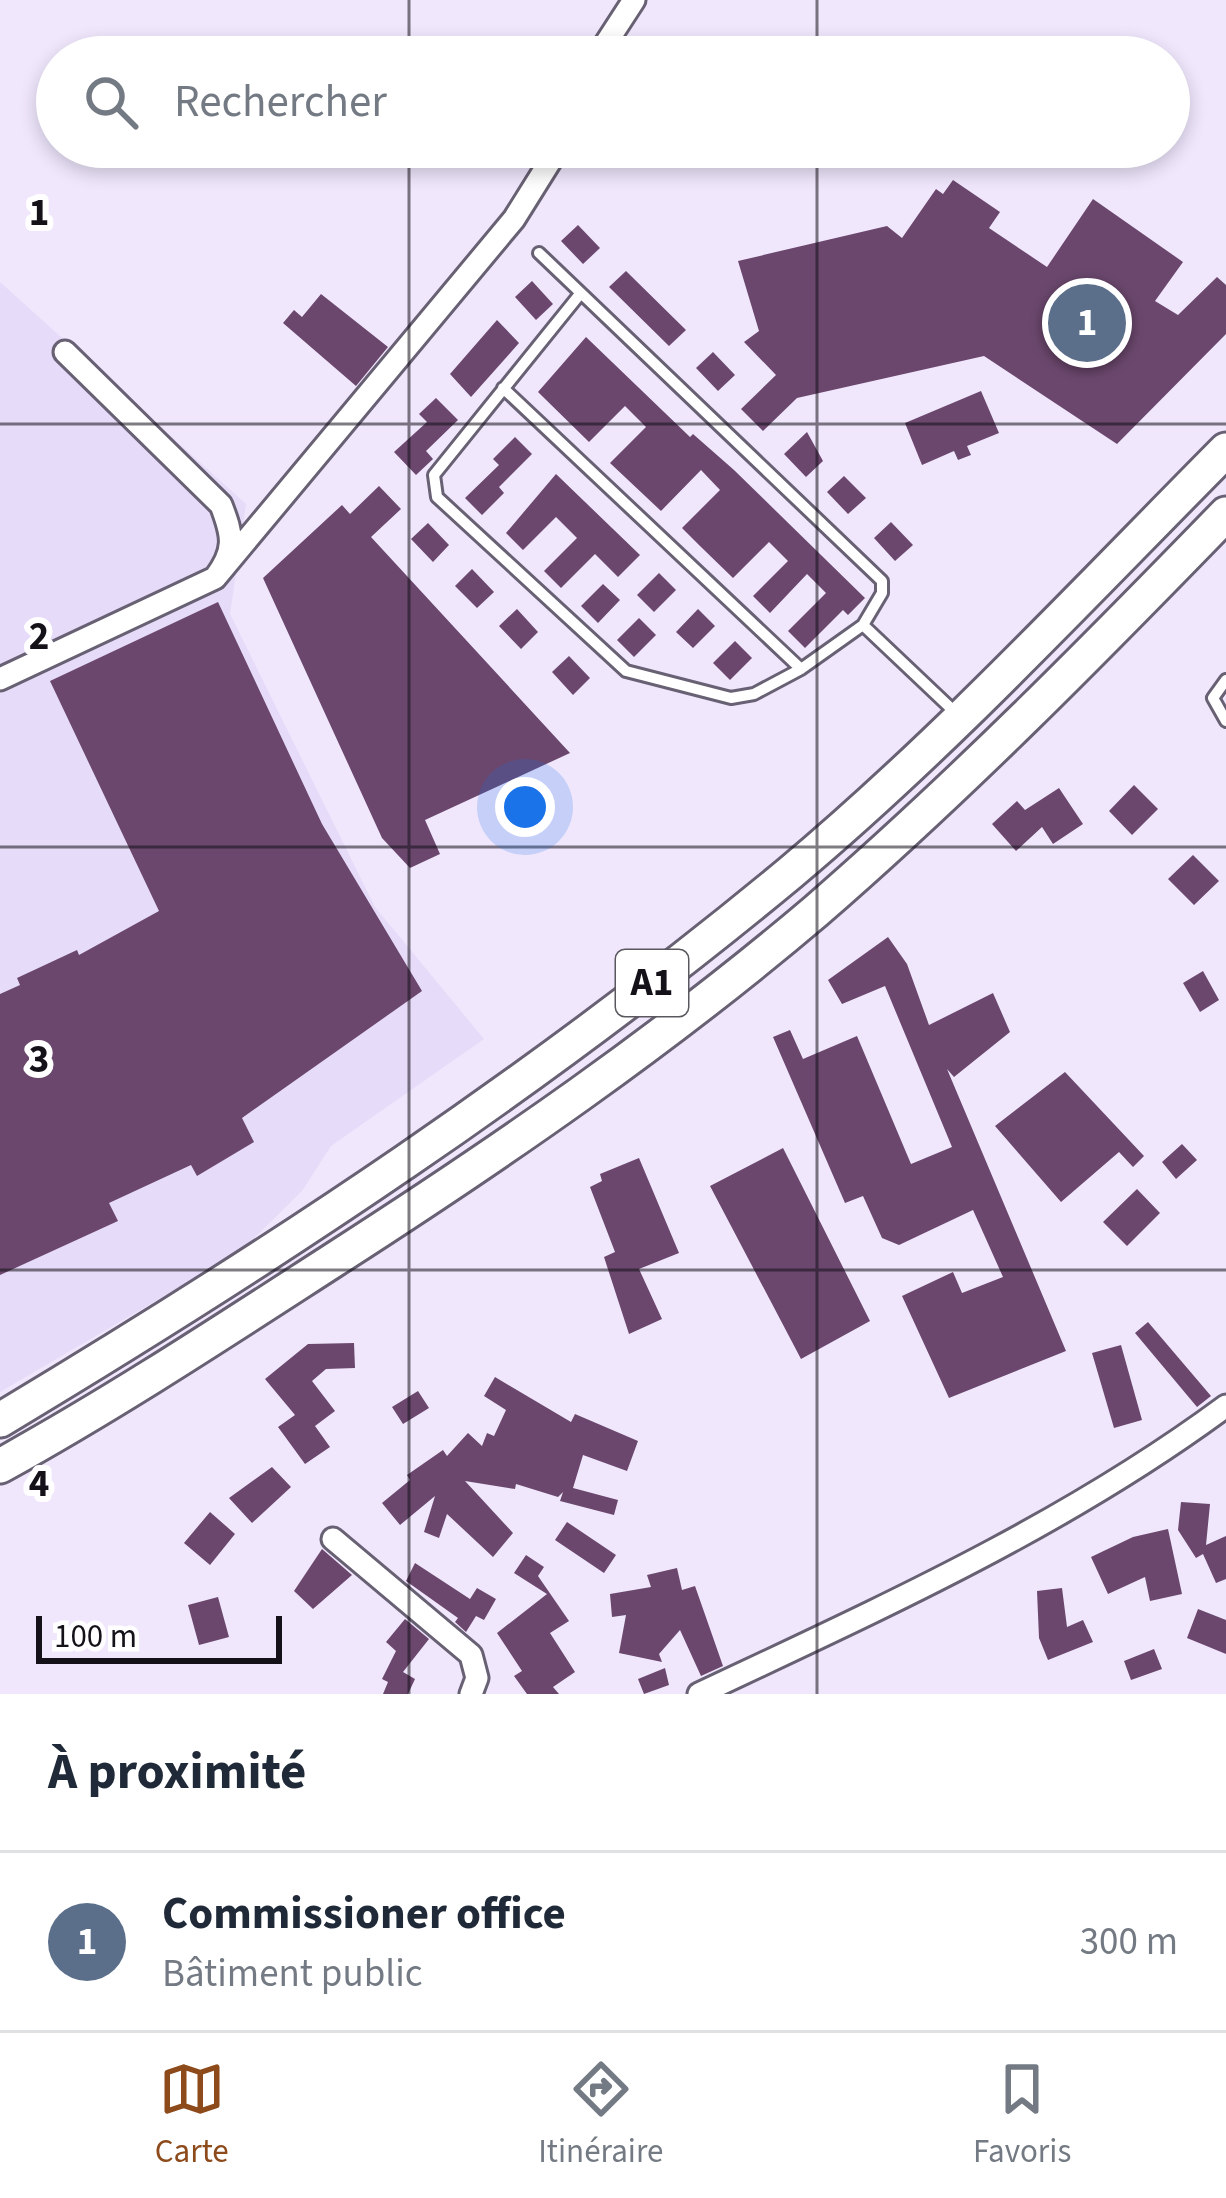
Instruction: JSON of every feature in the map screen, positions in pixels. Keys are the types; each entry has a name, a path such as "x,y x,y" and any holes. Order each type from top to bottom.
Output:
{"highway":[{"name":"A1","path":"0,1420 175,1315 514,1088 793,870 960,717 1226,450"},
{"name":"A1","path":"0,1466 164,1370 525,1136 630,1060 816,910 919,818 1028,717 1226,514"}],"street":[{"path":"611,36 634,0"},
{"path":"0,679 215,578 514,219 546,168"},
{"path":"65,352 221,505 233,537 230,557 215,578"},
{"path":"699,1694 1047,1525 1156,1458 1226,1406"},
{"path":"333,1539 471,1654 477,1678 471,1694"}],"lane":[{"path":"538,253 875,570 882,593 863,626 801,669 754,694 731,698 626,671 437,497 434,475 580,294"},
{"path":"503,388 801,669"},
{"path":"863,626 960,717"},
{"path":"1226,680 1213,698 1226,721"}],"shaded area":[{"path":"0,282 246,504 230,614 375,907 484,1039 331,1146 302,1191 241,1251 0,1392"}],"building":[{"path":"953,180 1000,212 989,228 1047,267 1093,199 1183,262 1155,301 1178,315 1217,277 1226,285 1226,334 1117,444 984,356 797,398 763,431 741,409 776,375 744,342 759,331 738,261 887,226 902,238 936,189 943,194"},
{"path":"578,225 600,248 583,264 561,241"},
{"path":"626,271 686,330 669,346 609,287"},
{"path":"532,281 553,304 536,320 515,297"},
{"path":"321,294 388,347 356,386 283,323 294,310 302,317"},
{"path":"497,320 519,343 471,397 450,374"},
{"path":"586,337 690,437 693,434 734,470 865,598 848,615 843,610 805,648 788,631 826,593 807,574 770,613 753,596 788,561 769,542 733,578 699,545 682,528 720,490 701,470 661,511 610,463 646,427 625,406 589,442 538,392"},
{"path":"713,352 735,375 718,391 696,368"},
{"path":"981,391 999,433 967,446 971,455 958,460 954,451 922,465 905,423"},
{"path":"436,398 458,420 426,451 433,459 416,475 394,452 427,422 419,414"},
{"path":"807,432 823,461 806,477 784,454"},
{"path":"515,437 532,454 499,487 504,493 482,515 465,498 499,465 493,459"},
{"path":"556,474 640,555 618,577 595,554 561,588 544,571 577,538 556,517 523,550 506,533"},
{"path":"844,476 866,498 848,514 827,492"},
{"path":"379,486 401,509 371,537 570,753 425,820 440,854 410,868 382,838 263,578 342,505 350,514"},
{"path":"891,522 913,545 895,561 874,538"},
{"path":"428,523 449,545 433,562 411,539"},
{"path":"472,569 494,592 477,608 455,586"},
{"path":"659,573 676,590 654,612 637,595"},
{"path":"603,584 620,600 598,623 581,606"},
{"path":"218,602 322,824 422,991 242,1118 254,1142 197,1176 191,1165 109,1203 118,1221 0,1275 0,994 20,985 17,978 77,950 79,955 159,911 50,681"},
{"path":"517,609 538,632 521,649 499,626"},
{"path":"698,609 715,626 693,648 676,632"},
{"path":"639,618 656,635 634,657 617,640"},
{"path":"735,641 752,658 730,680 713,663"},
{"path":"569,656 590,678 573,695 552,672"},
{"path":"1134,785 1158,809 1132,835 1109,811"},
{"path":"1059,788 1083,824 1053,844 1042,827 1016,851 992,824 1017,801 1025,810"},
{"path":"1193,855 1219,881 1194,905 1168,879"},
{"path":"888,937 907,964 929,1025 993,993 1010,1032 954,1077 947,1069 1066,1351 949,1398 902,1296 953,1272 962,1293 1003,1277 973,1210 899,1245 882,1238 863,1196 845,1203 773,1037 790,1030 803,1059 857,1036 911,1164 952,1147 885,986 842,1004 828,980"},
{"path":"1203,971 1219,1000 1200,1012 1183,983"},
{"path":"1065,1072 1144,1156 1133,1167 1119,1152 1061,1202 995,1126"},
{"path":"1182,1144 1197,1160 1176,1179 1162,1162"},
{"path":"783,1148 870,1321 801,1359 710,1186"},
{"path":"639,1158 679,1253 639,1269 662,1319 629,1334 604,1257 615,1252 590,1187 602,1181 600,1174"},
{"path":"1137,1189 1160,1213 1127,1246 1103,1222"},
{"path":"1148,1322 1211,1396 1197,1407 1135,1333"},
{"path":"354,1343 355,1368 326,1369 312,1381 335,1411 315,1426 330,1447 305,1464 278,1427 295,1415 265,1379 308,1344"},
{"path":"1121,1345 1142,1420 1114,1428 1092,1353"},
{"path":"495,1377 571,1422 575,1414 638,1441 627,1471 583,1455 573,1488 618,1500 614,1515 560,1501 563,1492 558,1497 516,1484 515,1489 465,1481 513,1533 493,1557 447,1514 439,1538 424,1532 435,1496 400,1525 382,1503 410,1480 407,1475 443,1450 447,1456 468,1433 482,1446 487,1433 494,1436 506,1410 484,1396"},
{"path":"418,1391 429,1408 403,1424 392,1407"},
{"path":"272,1467 291,1487 252,1523 229,1498"},
{"path":"1181,1502 1210,1504 1206,1545 1226,1536 1226,1579 1216,1583 1203,1554 1196,1558 1178,1530"},
{"path":"210,1512 235,1534 210,1565 184,1543"},
{"path":"567,1522 616,1555 604,1573 555,1540"},
{"path":"1168,1529 1182,1594 1150,1601 1145,1577 1108,1594 1091,1557 1133,1537"},
{"path":"322,1549 352,1575 313,1609 294,1591"},
{"path":"526,1555 544,1567 538,1576 569,1621 550,1633 575,1672 553,1687 559,1694 527,1694 514,1676 522,1671 497,1633 547,1594 514,1573"},
{"path":"415,1563 470,1599 477,1588 496,1599 484,1620 476,1616 466,1632 455,1622 458,1618 406,1581"},
{"path":"677,1568 682,1590 695,1586 723,1666 701,1676 680,1630 659,1654 662,1662 619,1653 626,1615 612,1617 610,1594 651,1587 647,1575"},
{"path":"1062,1588 1067,1627 1083,1620 1093,1642 1048,1660 1039,1638 1037,1591"},
{"path":"218,1597 229,1637 199,1645 188,1605"},
{"path":"1198,1609 1226,1620 1226,1654 1187,1638"},
{"path":"405,1619 429,1639 403,1672 415,1679 408,1694 383,1694 388,1682 382,1679 396,1651 386,1642"},
{"path":"1154,1649 1162,1669 1131,1680 1124,1661"},
{"path":"665,1668 669,1685 644,1694 638,1679"}],"place":[{"name":"Commissioner office","path":"1087,323"}]}
